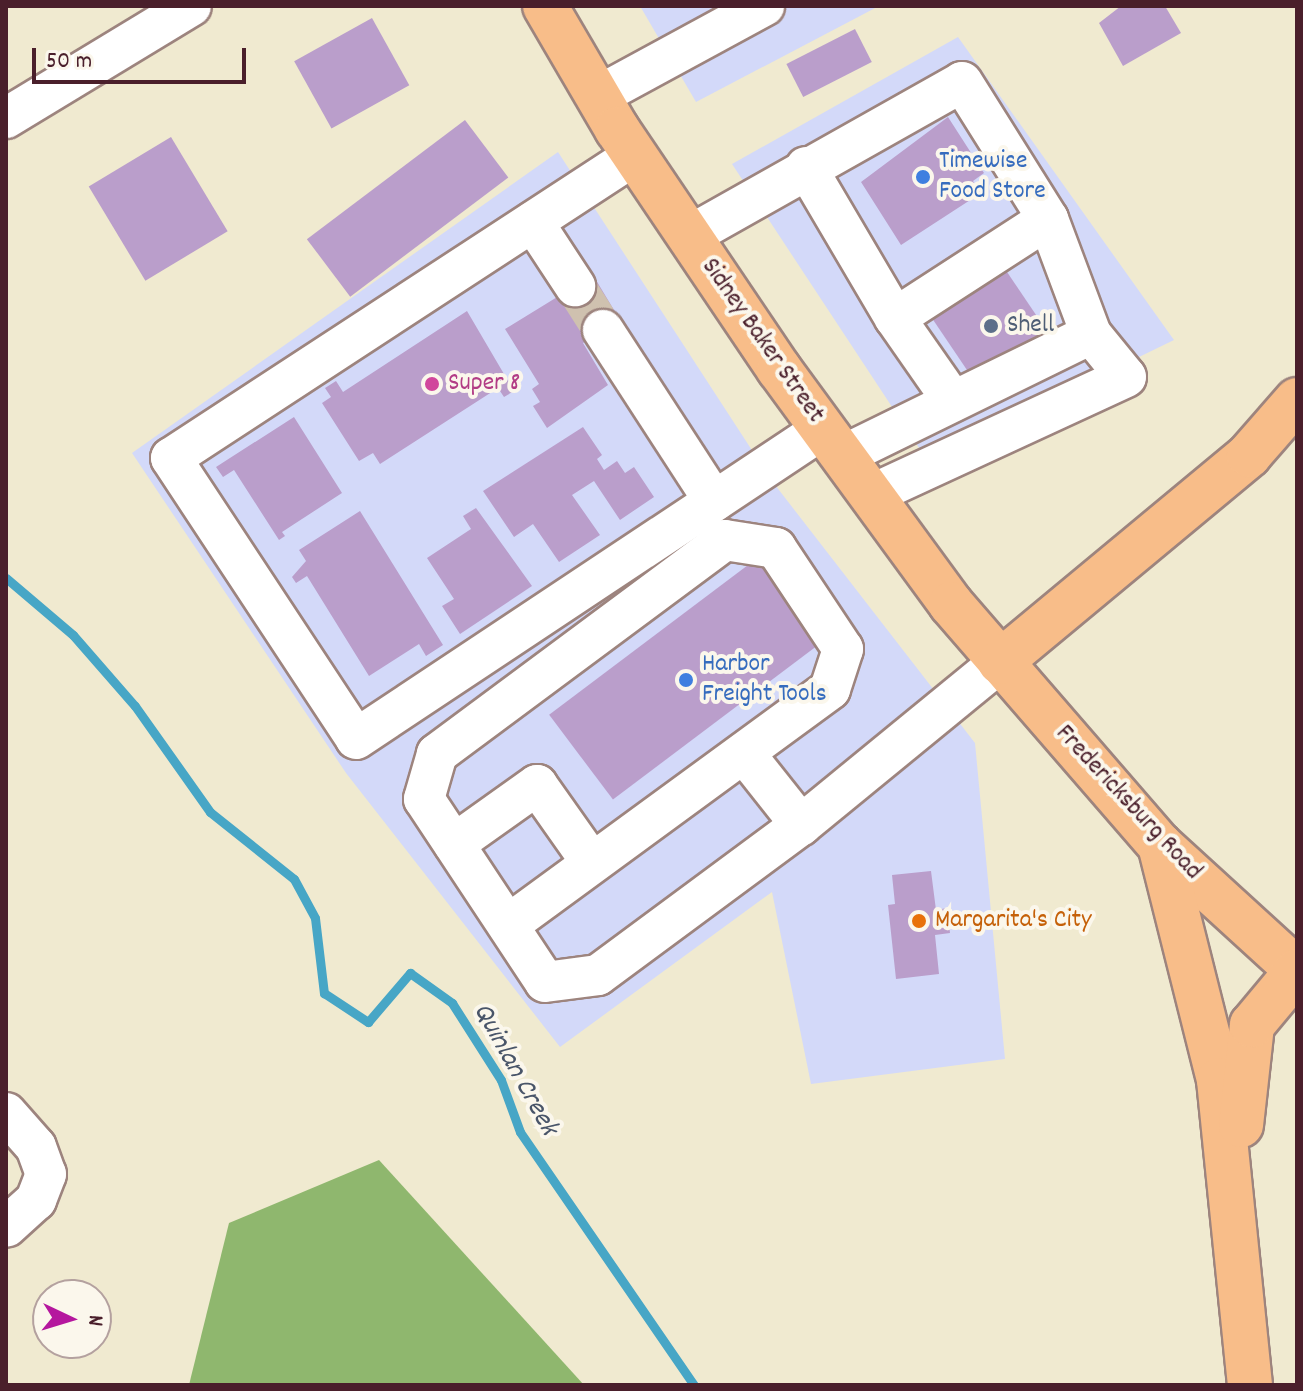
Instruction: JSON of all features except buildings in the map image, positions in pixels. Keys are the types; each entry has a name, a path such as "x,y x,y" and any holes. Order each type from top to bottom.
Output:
{"main road":[{"name":"Sidney Baker Street","path":"547,7 598,96 689,236 832,442 1000,662"},
{"path":"1000,662 1249,455 1297,400"},
{"name":"Fredericksburg Road","path":"1000,662 1160,845 1297,971"},
{"path":"1160,845 1219,1080 1233,1191 1250,1385"},
{"path":"1233,1191 1252,1025 1297,971"}],"street":[{"path":"6,118 191,6"},
{"path":"598,96 764,6"},
{"path":"689,236 806,167 962,82 1048,219 1091,334 1126,377 871,495"},
{"path":"635,155 171,458 356,739 714,501 832,442 953,401 1091,334"},
{"path":"806,167 895,318 953,401"},
{"path":"895,318 1048,219"},
{"path":"533,222 575,286"},
{"path":"603,330 714,501"},
{"path":"508,925 830,689 843,649 776,548 725,540 437,754 424,799 545,982 598,975 801,825 1000,662"},
{"path":"744,753 801,825"},
{"path":"454,844 537,785 592,863"},
{"path":"6,1113 36,1147 46,1174 36,1200 6,1227"}],"shaded area":[{"path":"640,6 879,6 696,102"},
{"path":"958,37 1174,340 927,460 732,164"},
{"path":"558,152 772,481 975,743 1005,1059 811,1084 772,892 560,1047 346,773 132,453"}],"green space":[{"path":"379,1160 584,1385 189,1385 229,1223"}],"waterway":[{"name":"Quinlan Creek","path":"6,578 73,635 135,706 210,812 294,879 315,918 324,993 368,1022 410,973 452,1003 501,1080 520,1132 694,1385"}],"tunnel":[{"path":"575,286 603,330"}],"place":[{"name":"Timewise Food Store","path":"923,177"},
{"name":"Shell","path":"991,326"},
{"name":"Super 8","path":"432,384"},
{"name":"Harbor Freight Tools","path":"686,680"},
{"name":"Margarita's City","path":"919,921"}]}
